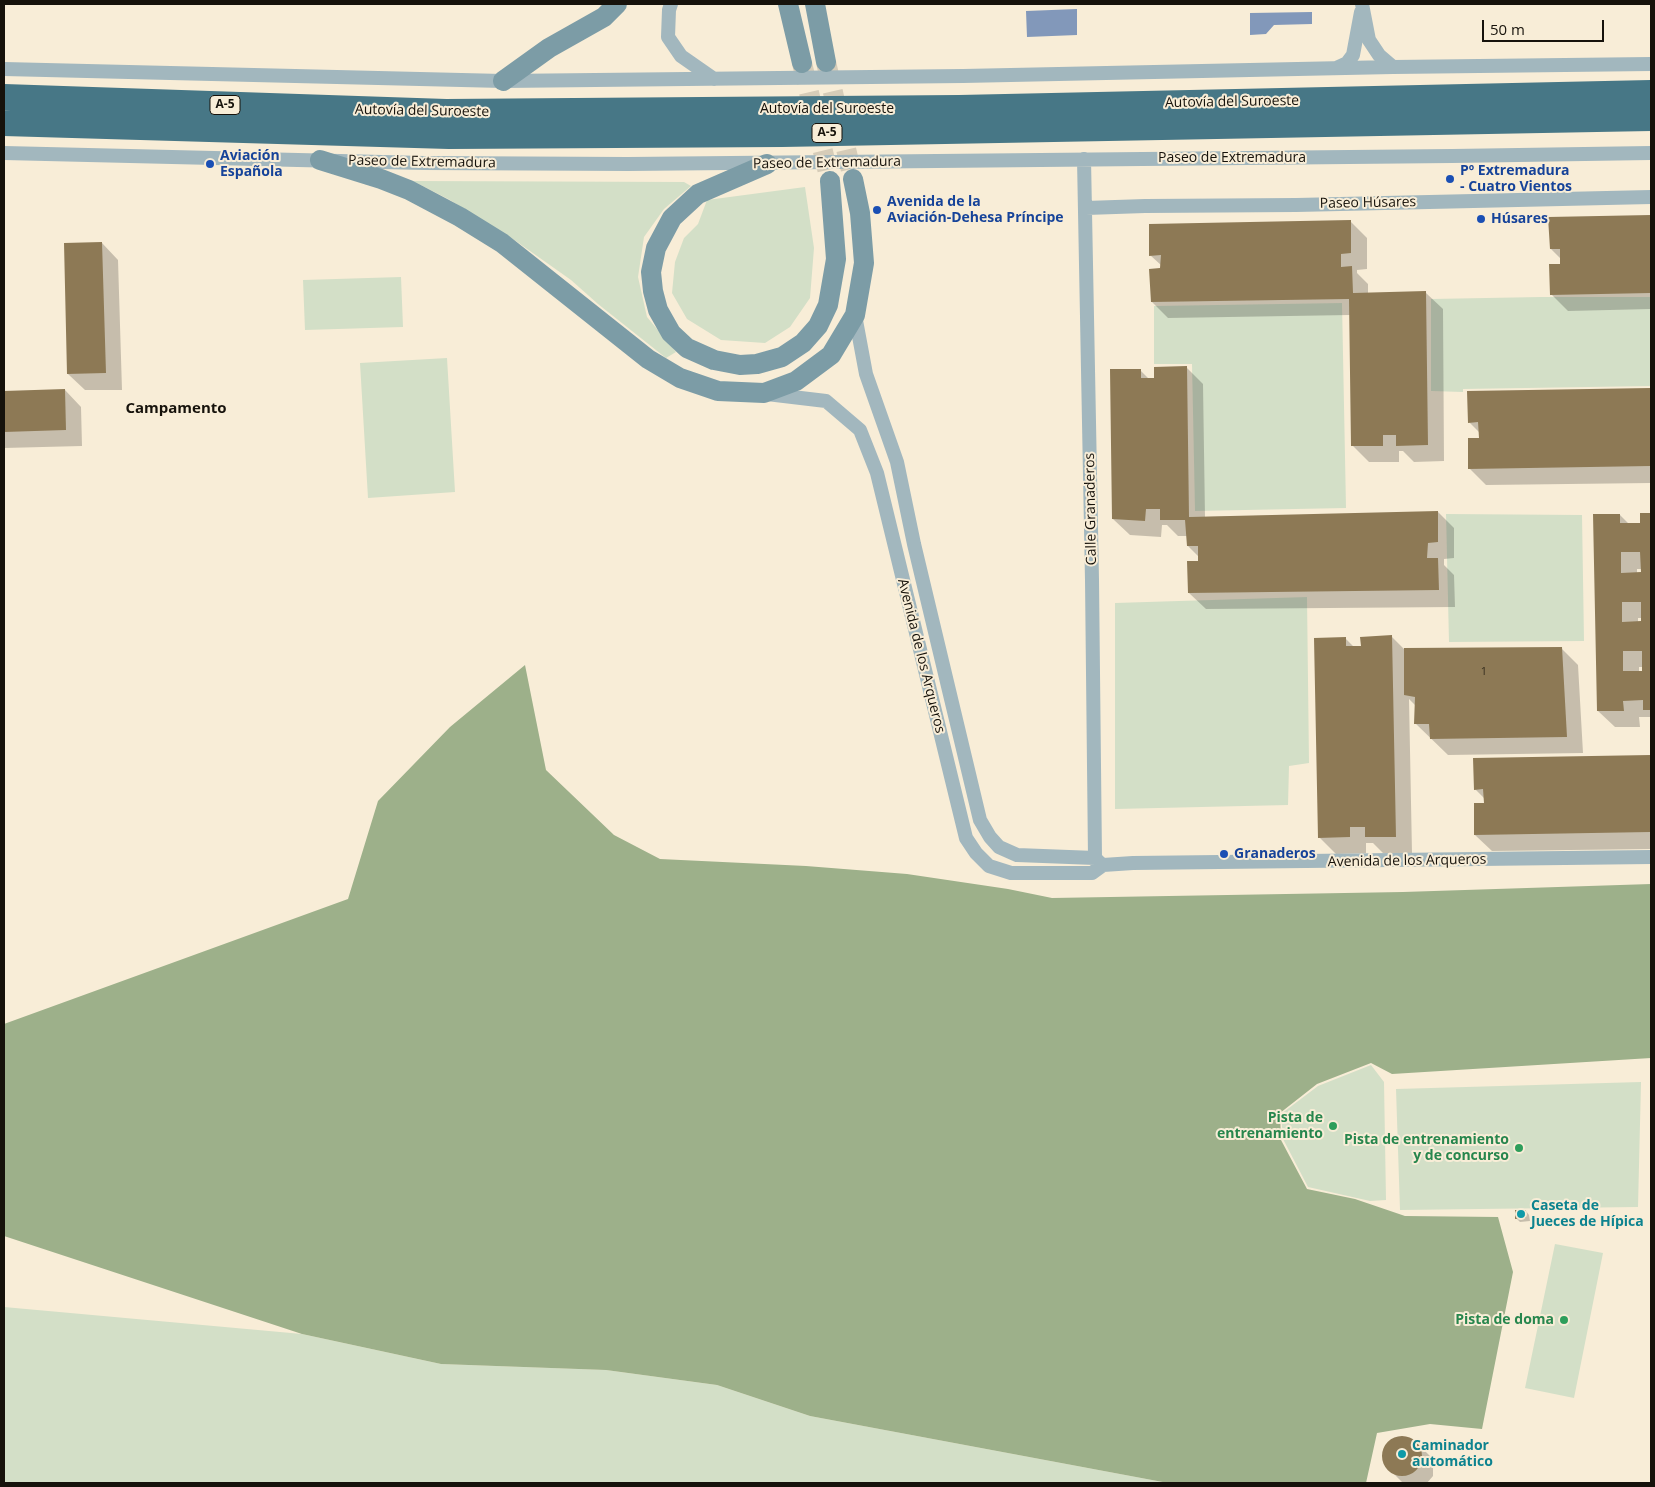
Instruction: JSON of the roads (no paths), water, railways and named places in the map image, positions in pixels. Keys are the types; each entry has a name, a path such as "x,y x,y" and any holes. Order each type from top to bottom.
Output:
{"highway":[{"name":"Autovía del Suroeste","path":"4,97 446,112 969,108 1651,93"},
{"name":"Autovía del Suroeste","path":"4,123 469,136 782,134 1651,118"}],"main road":[{"path":"503,81 549,48 604,17 617,4"},
{"path":"788,4 802,63"},
{"path":"815,4 826,62"},
{"path":"320,160 409,190 460,217 502,243 648,359 680,378 718,391 764,394 796,381 832,355 855,315 864,263 860,213 853,179"},
{"path":"768,164 698,194 672,218 656,248 651,272 653,291 662,318 671,332 687,348 714,360 740,365 757,364 782,357 803,343 818,326 828,305 836,259 830,181"}],"street":[{"path":"671,4 668,10 668,37 681,56 714,79"},
{"path":"783,4 792,24"},
{"path":"1335,68 1347,63 1353,55 1362,5"},
{"path":"1362,5 1369,40 1379,55 1392,67"},
{"path":"4,69 503,81 962,76 1392,67 1651,64"},
{"name":"Paseo de Extremadura","path":"4,153 495,164 768,164 1651,153"},
{"name":"Calle Granaderos","path":"1084,159 1099,862"},
{"name":"Paseo Húsares","path":"1086,208 1651,197"},
{"name":"Avenida de los Arqueros","path":"855,315 866,374 897,462 914,544 980,820 990,837 999,846 1016,855 1099,862 1651,857"},
{"name":"Avenida de los Arqueros","path":"764,394 826,401 860,430 877,473 966,838 976,853 989,866 1011,873 1092,873 1099,862"}],"water":[{"path":"1077,9 1077,35 1027,37 1026,11"},
{"path":"1312,12 1312,24 1274,25 1266,34 1250,35 1250,13"}],"tunnel":[{"path":"826,62 853,179"},
{"path":"802,63 830,181"}],"place":[{"name":"Aviación Española","path":"210,164"},
{"name":"Pº Extremadura - Cuatro Vientos","path":"1450,179"},
{"name":"Avenida de la Aviación-Dehesa Príncipe","path":"877,210"},
{"name":"Húsares","path":"1481,219"},
{"name":"Granaderos","path":"1224,854"},
{"name":"Pista de entrenamiento","path":"1333,1126"},
{"name":"Pista de entrenamiento y de concurso","path":"1519,1148"},
{"name":"Caseta de Jueces de Hípica","path":"1521,1214"},
{"name":"Pista de doma","path":"1564,1320"},
{"name":"Caminador automático","path":"1402,1454"}],"district":[{"name":"Campamento","path":"176,409"}]}
